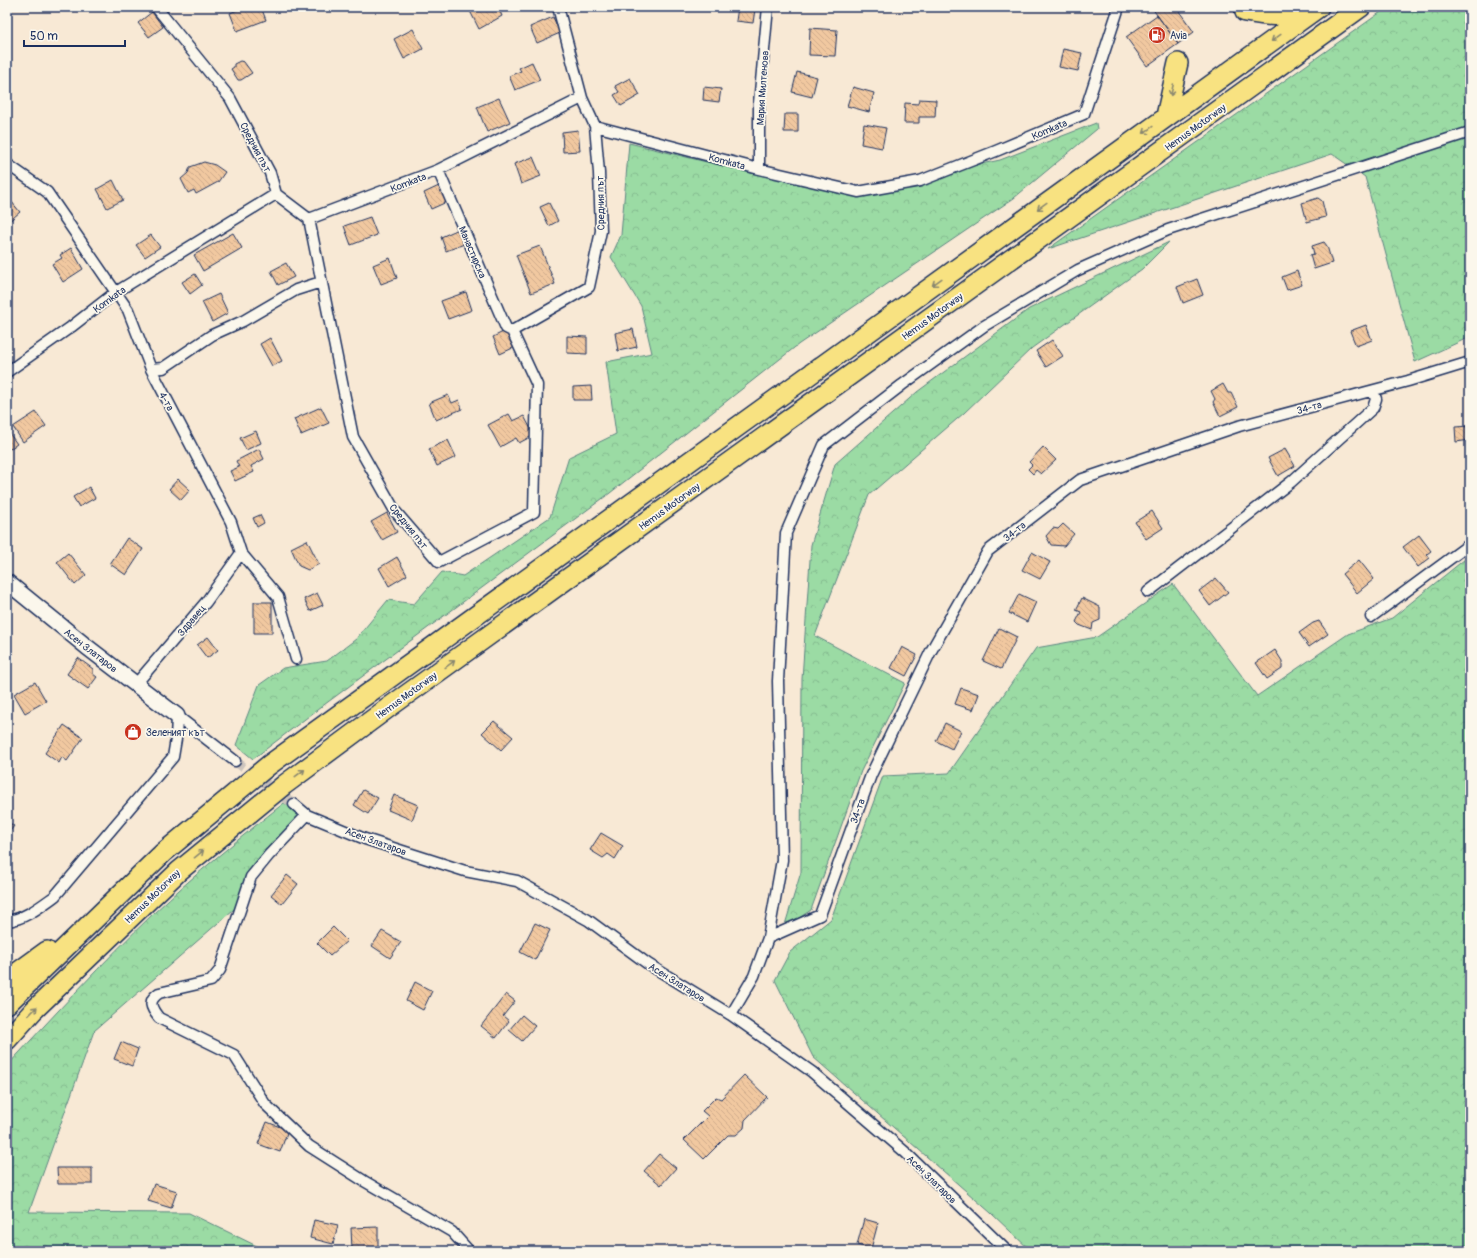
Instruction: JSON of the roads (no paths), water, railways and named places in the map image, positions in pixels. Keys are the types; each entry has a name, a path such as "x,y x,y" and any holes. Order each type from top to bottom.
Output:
{"highway":[{"path":"1245,12 1273,17 1292,13 1304,7"},
{"path":"7,1004 163,853 269,765 1319,7"},
{"name":"Hemus Motorway","path":"7,1040 34,1010 179,871 284,785 388,708 1361,7"},
{"path":"1166,116 1178,63"},
{"path":"7,980 105,910"}],"street":[{"name":"Средния път","path":"156,7 230,98 270,173 276,194"},
{"path":"558,7 582,98 595,126"},
{"name":"Мария Милтенова","path":"759,169 759,103 768,7"},
{"name":"Komkata","path":"595,126 759,169 858,192 920,181 1084,114 1119,7"},
{"name":"Komkata","path":"309,219 438,170 582,98"},
{"name":"Средния път","path":"309,219 353,437 395,511 439,562 534,512 537,385 512,331 590,287 601,231 599,173 595,126"},
{"path":"731,1015 754,976 768,938 782,860 778,681 786,533 824,445 902,385 984,326 1078,270 1168,230 1470,132"},
{"name":"4-та","path":"7,164 47,192 128,310 151,369 231,522 241,553 278,598 296,659"},
{"name":"Манастирска","path":"438,170 506,328 512,331"},
{"path":"276,194 309,219"},
{"name":"Komkata","path":"7,372 116,292 276,194"},
{"path":"151,369 163,368 212,336 242,321 296,290 321,282"},
{"name":"34-та","path":"768,938 820,915 871,775 931,651 988,551 1080,480 1239,426 1373,391 1470,362"},
{"path":"1148,592 1290,482 1373,408 1376,399 1373,391"},
{"path":"1371,617 1470,544"},
{"name":"Здравец","path":"136,684 206,602 241,553"},
{"name":"Асен Златаров","path":"7,582 40,610 235,761"},
{"path":"7,921 12,921 36,910 55,896 173,757 176,739 177,716"},
{"name":"Асен Златаров","path":"294,804 307,815 365,839 464,871 517,881 588,920 648,964 731,1015 812,1072 905,1152 1007,1251"},
{"path":"307,815 269,855 251,877 220,970 211,981 159,993 154,996 151,1005 152,1010 159,1018 166,1022 234,1055 265,1104 309,1146 364,1181 452,1232 469,1251"}],"tunnel":[{"path":"235,761 294,804"}],"place":[{"name":"Avia","path":"1157,35"},
{"name":"Зеленият кът","path":"133,732"}]}
